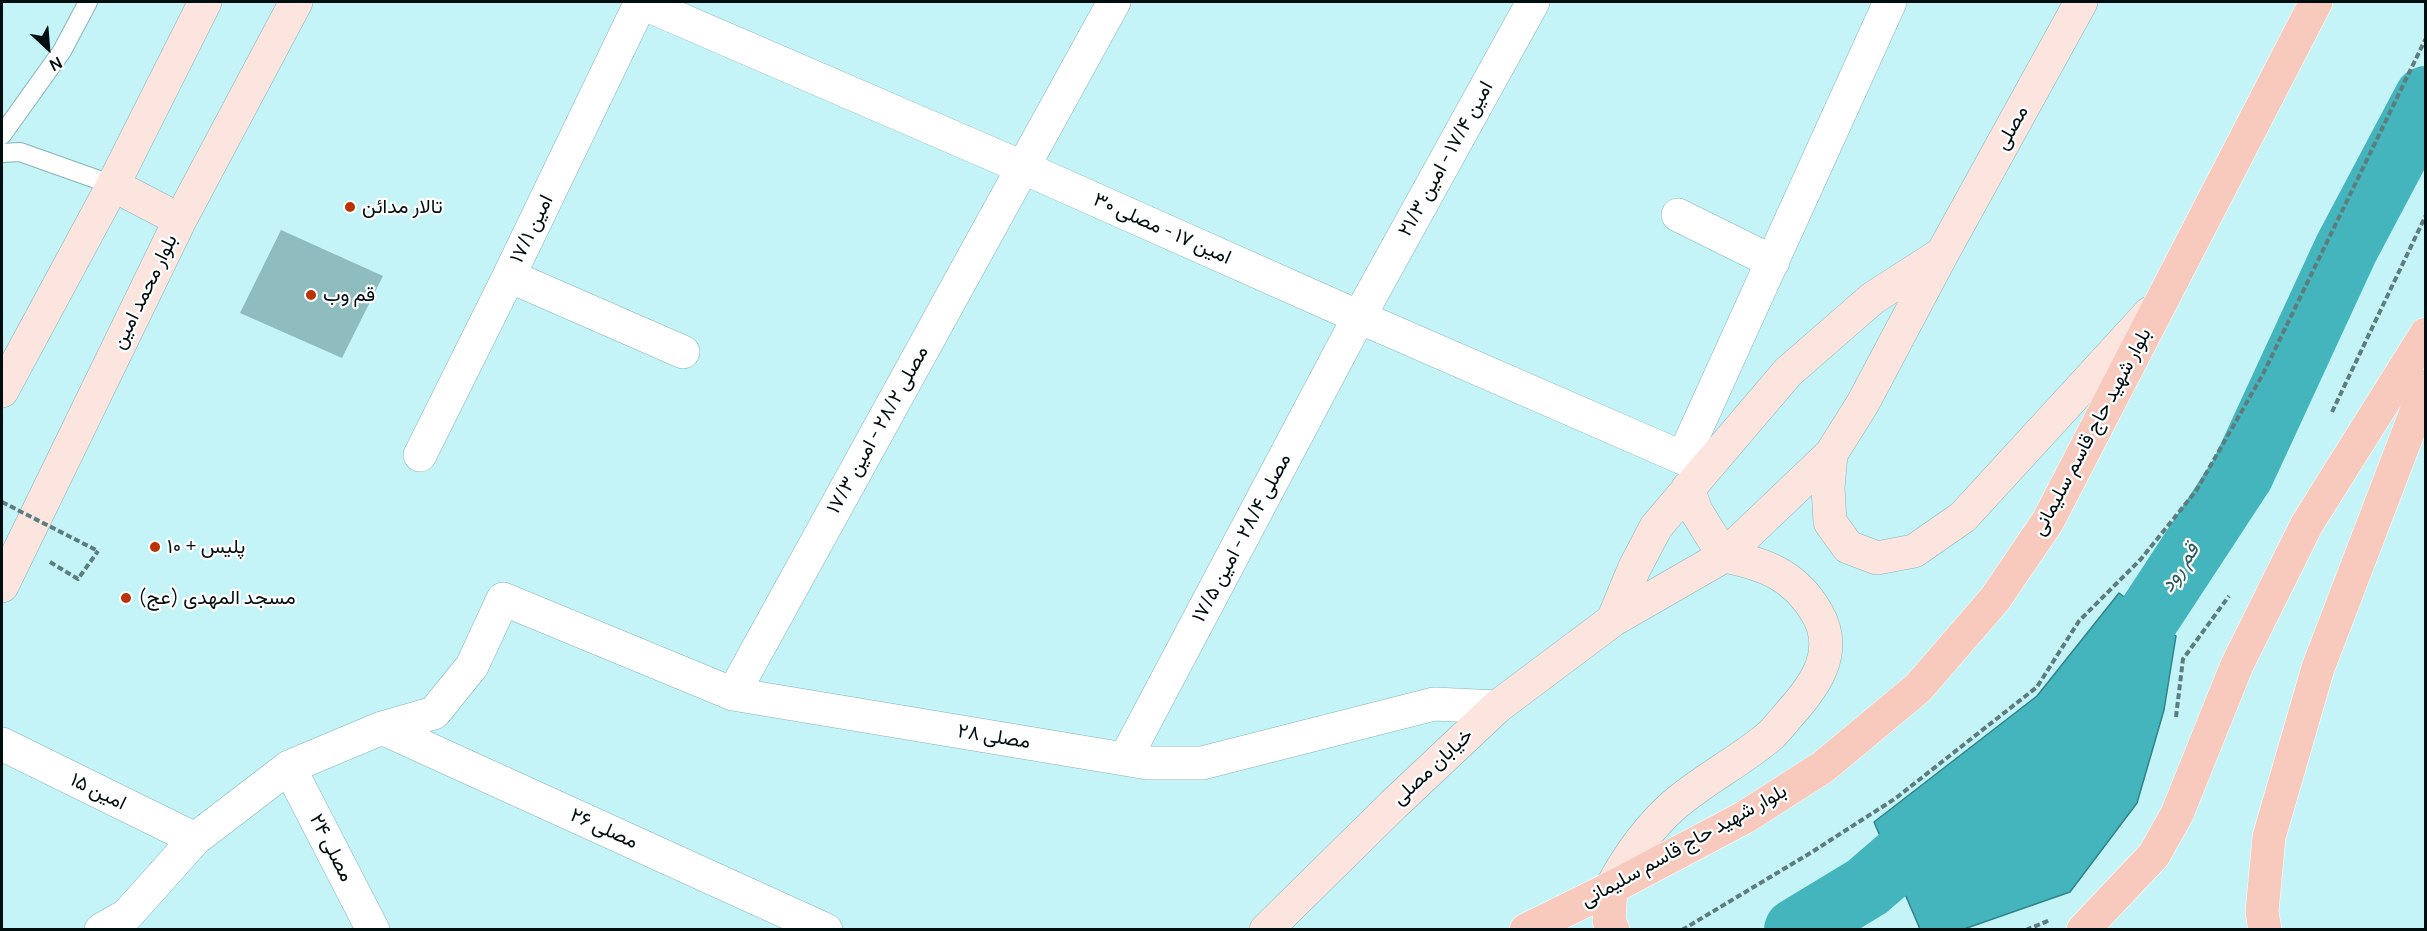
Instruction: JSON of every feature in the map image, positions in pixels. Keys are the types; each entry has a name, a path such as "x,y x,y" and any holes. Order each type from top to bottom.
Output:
{"main road":[{"path":"2,391 113,185 205,2"},
{"name":"بلوار محمد امین","path":"2,586 180,220 296,2"},
{"name":"مصلی","path":"1831,454 1863,403 2081,2"},
{"name":"بلوار شهید حاج قاسم سلیمانی","path":"1526,930 1745,818 1823,767 1918,688 1995,599 2048,521 2316,2"},
{"path":"113,185 180,220"},
{"path":"1613,620 1634,570 1686,473 1788,372 1873,298 1942,255"},
{"path":"1831,454 1828,488 1830,522 1848,547 1877,558 1914,551 1963,517 2161,301"},
{"path":"2083,930 2154,855 2176,814 2237,665 2307,524 2426,334"},
{"path":"2265,930 2262,912 2269,837 2318,668 2426,386"},
{"name":"خیابان مصلی","path":"1266,930 1497,707 1613,620 1724,556 1831,454"},
{"path":"1613,930 1609,921 1611,888 1627,858 1646,833 1675,804 1771,735 1812,689 1825,660 1820,619 1809,600 1784,576 1762,565 1724,556 1696,511 1686,473"}],"street":[{"name":"امین ۱۷ - مصلی ۳۰","path":"640,2 1022,167 1359,317 1686,473"},
{"name":"امین ۱۷/۱","path":"420,455 509,276 640,2"},
{"name":"مصلی ۲۸/۲ - امین ۱۷/۳","path":"734,694 1114,2"},
{"name":"امین ۱۷/۴ - امین ۲۱/۳","path":"1359,317 1533,2"},
{"path":"1686,473 1773,262 1890,2"},
{"path":"1678,215 1773,262"},
{"path":"509,276 683,352"},
{"name":"مصلی ۲۸/۴ - امین ۱۷/۵","path":"1125,759 1359,317"},
{"name":"مصلی ۲۸","path":"382,728 434,713 472,666 503,599 734,694 1148,763 1202,763 1434,704 1497,707"},
{"path":"120,925 195,839 289,767 382,728"},
{"name":"مصلی ۲۶","path":"382,728 826,930"},
{"name":"امین ۱۵","path":"2,744 195,839"},
{"name":"مصلی ۲۴","path":"289,767 373,930"}],"lane":[{"path":"20,152 4,124 62,51 88,2"},
{"path":"2,153 20,152 113,185"}],"path":[{"path":"1682,930 1812,852 1896,798 2037,687 2079,621 2141,559 2196,491 2263,374 2426,38"},
{"path":"2,502 98,551 78,579"}],"water":[{"path":"2119,593 2176,636 2164,710 2137,803 2070,892 1964,929 1920,929 1874,822 2037,696"}],"building":[{"name":"قم وب","path":"281,230 383,276 342,358 240,313"}],"waterway":[{"name":"قم رود","path":"2092,684 2126,651 2242,474 2346,249 2426,98"},
{"name":"قم رود","path":"1796,930 1867,887 1960,807"}],"place":[{"name":"تالار مدائن","path":"350,207"},
{"name":"قم وب","path":"311,295"},
{"name":"پلیس + ۱۰","path":"155,547"},
{"name":"مسجد المهدی (عج)","path":"126,598"}]}
